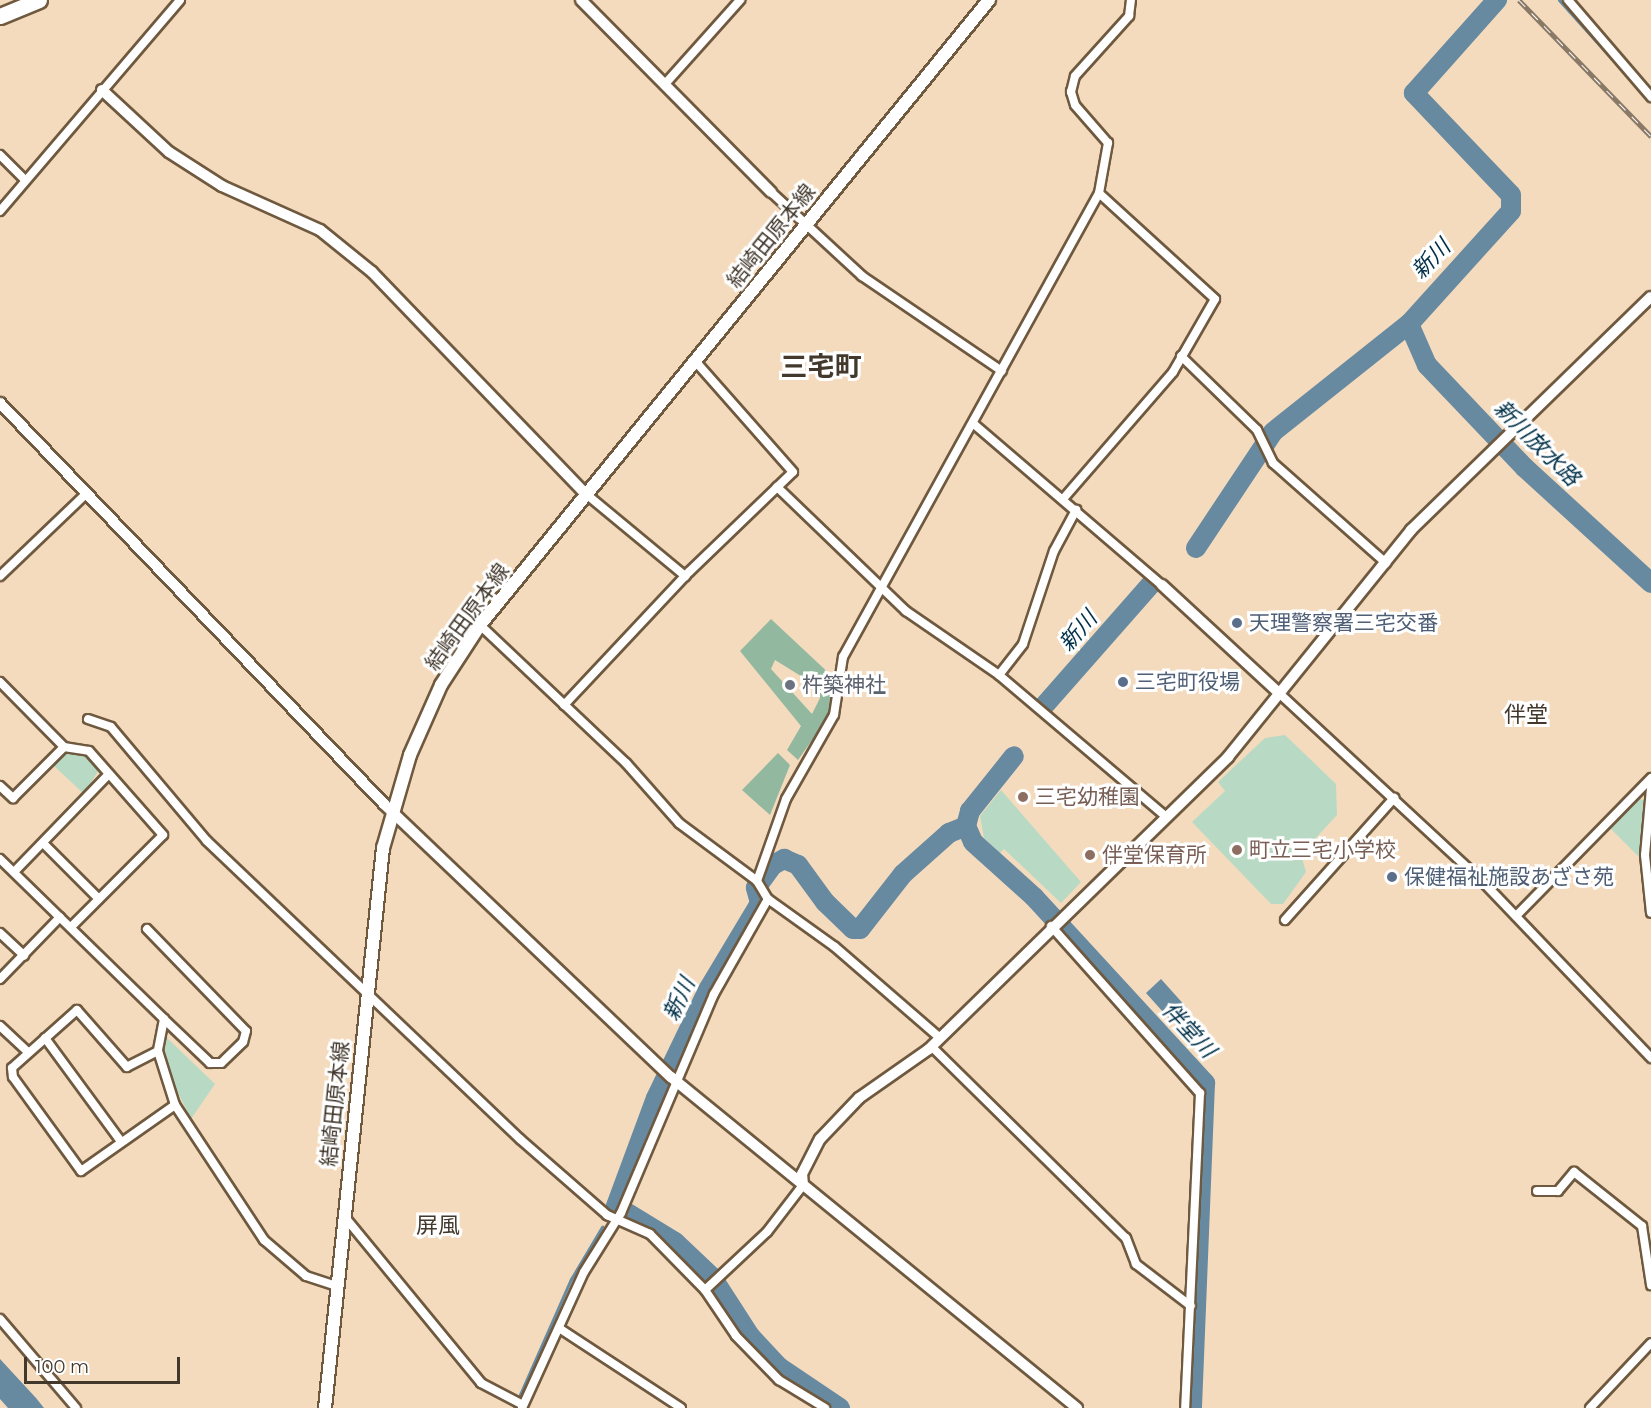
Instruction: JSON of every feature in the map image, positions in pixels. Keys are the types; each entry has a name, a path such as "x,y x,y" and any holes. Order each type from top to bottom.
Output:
{"highway":[{"path":"0,16 39,0"}],"main road":[{"name":"結崎田原本線","path":"325,1408 366,992 392,811 441,686 480,625 989,0"}],"street":[{"path":"0,211 24,179 180,0"},
{"path":"580,0 771,192 862,276 1002,371"},
{"path":"665,84 740,0"},
{"path":"757,881 786,800 834,715 843,657 880,585 975,425 1099,193 1108,143 1075,105 1071,92 1075,76 1129,16 1131,0"},
{"path":"1568,0 1651,97"},
{"path":"102,90 169,152 222,186 320,230 372,272 586,494 685,576"},
{"path":"0,155 24,179"},
{"path":"1063,499 1173,372 1215,299 1099,193"},
{"path":"705,1290 766,1232 803,1185 802,1174 820,1139 859,1098 932,1047 1055,922 1228,756 1412,530 1651,297"},
{"path":"1181,356 1257,430 1274,463 1386,563"},
{"path":"564,705 685,576 793,472 695,361"},
{"path":"0,403 392,811 671,1077 1077,1408"},
{"path":"975,425 1162,585 1394,798 1516,916 1651,1058"},
{"path":"777,487 906,610 999,675 1164,816"},
{"path":"0,576 87,493"},
{"path":"999,675 1023,644 1054,551 1076,510"},
{"path":"480,625 564,705 679,823 757,881 768,899 835,946 940,1038"},
{"path":"0,682 64,747 89,751 163,835 71,927"},
{"path":"88,719 111,727 207,841 520,1140 617,1218 650,1234 705,1290 736,1336 779,1380 825,1408"},
{"path":"0,786 13,798 64,747"},
{"path":"14,872 109,774"},
{"path":"1516,916 1651,778"},
{"path":"1651,788 1645,855 1651,913"},
{"path":"1285,920 1394,798"},
{"path":"42,843 99,899"},
{"path":"0,859 210,1063 221,1063 246,1031 147,929"},
{"path":"344,1216 466,1366 493,1393 523,1406 562,1330 584,1272 617,1218 671,1077 714,994 768,899"},
{"path":"0,979 60,917"},
{"path":"1055,922 1200,1093 1185,1408"},
{"path":"0,933 24,955"},
{"path":"158,1051 127,1067 77,1010 12,1068 13,1077 81,1171 120,1140 175,1105"},
{"path":"164,1019 158,1051 175,1105 264,1240 284,1262 337,1286"},
{"path":"0,1026 28,1052"},
{"path":"45,1038 120,1140"},
{"path":"932,1047 1126,1238 1136,1264 1191,1305"},
{"path":"1537,1191 1558,1191 1574,1172 1642,1226 1651,1285"},
{"path":"0,1319 76,1408"},
{"path":"562,1330 681,1408"},
{"path":"1590,1408 1651,1343"}],"green space":[{"path":"771,619 834,678 829,716 798,760 787,750 801,726 740,651","holes":["775,660 817,686 820,698 812,714 771,669"]},
{"path":"1285,735 1336,784 1337,815 1301,854 1306,872 1283,904 1271,904 1192,822 1225,791 1218,782 1265,738"},
{"path":"67,752 87,755 100,768 84,794 54,766"},
{"path":"778,753 790,765 770,815 742,790"},
{"path":"1001,790 1081,882 1061,903 1004,849 1000,853 984,838 980,816"},
{"path":"1637,797 1645,801 1640,858 1608,826"},
{"path":"164,1035 215,1084 191,1119 164,1065"}],"water":[{"path":"1161,979 1187,1008 1172,1022 1146,993"},
{"path":"0,1359 44,1408 8,1408 0,1399"}],"waterway":[{"name":"新川","path":"1196,548 1273,432 1409,324 1511,211 1511,195 1414,93 1497,0"},
{"path":"1559,0 1638,88"},
{"name":"新川放水路","path":"1409,324 1427,365 1524,467 1651,583"},
{"name":"新川","path":"1043,707 1150,585"},
{"name":"新川","path":"966,826 970,811 1014,756"},
{"name":"伴堂川","path":"966,826 973,842 1034,897 1205,1083 1192,1408"},
{"name":"新川","path":"840,1408 779,1367 750,1336 712,1277 675,1242 616,1206 656,1098 708,990 760,903 756,888 773,865 784,859 798,865 825,902 853,929 860,929 903,874 949,833 966,826"},
{"name":"新川","path":"613,1209 616,1206"},
{"path":"514,1408 571,1279 602,1227"}],"railway":[{"path":"1519,0 1651,136"}],"place":[{"name":"天理警察署三宅交番","path":"1237,623"},
{"name":"三宅町役場","path":"1123,682"},
{"name":"杵築神社","path":"790,685"},
{"name":"三宅幼稚園","path":"1023,797"},
{"name":"町立三宅小学校","path":"1237,850"},
{"name":"伴堂保育所","path":"1090,855"},
{"name":"保健福祉施設あざさ苑","path":"1392,877"}],"district":[{"name":"三宅町","path":"821,367"},
{"name":"伴堂","path":"1526,715"},
{"name":"屏風","path":"438,1226"}]}
